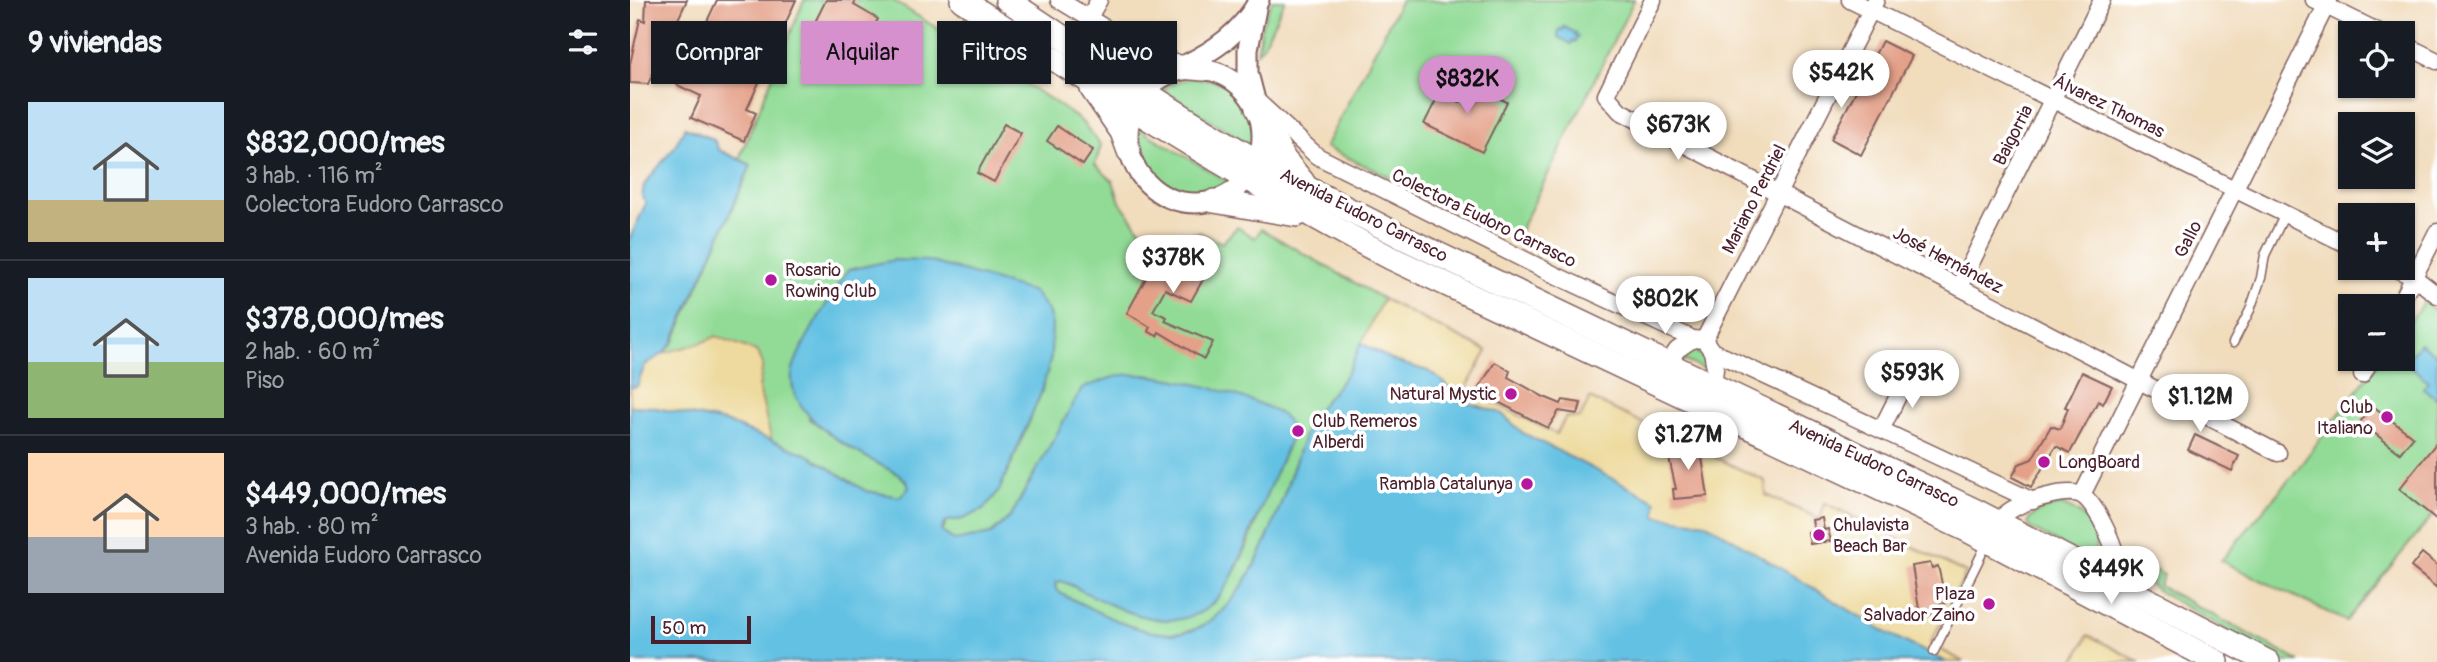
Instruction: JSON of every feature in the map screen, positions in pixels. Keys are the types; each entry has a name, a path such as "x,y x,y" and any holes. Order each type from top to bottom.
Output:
{"main road":[{"path":"962,0 1065,66"},
{"path":"1007,0 1065,39"},
{"path":"1177,68 1186,69"},
{"path":"1090,84 1122,132 1129,151"},
{"path":"1097,84 1139,101"},
{"path":"1120,84 1139,101"},
{"path":"1255,97 1284,159 1310,190"},
{"name":"Avenida Eudoro Carrasco","path":"1139,101 1252,170 1315,218 1391,258 1992,531 2112,582 2268,662"},
{"name":"Avenida Eudoro Carrasco","path":"1252,170 1310,190 1402,237 1713,385 1992,531 2091,594 2217,662"},
{"path":"1214,201 1315,218"}],"street":[{"path":"1059,0 1120,37 1186,69 1226,76 1255,97"},
{"path":"1088,19 1099,0"},
{"name":"José Hernández","path":"1653,0 1606,95 1620,111 2278,453"},
{"name":"Álvarez Thomas","path":"1850,0 1874,5 2052,100 2338,240"},
{"name":"Baigorria","path":"1959,287 2102,0"},
{"path":"1258,2 1248,49 1263,135 1252,170 1232,192 1214,201 1196,204 1161,194 1146,183 1129,151 1128,130 1139,101 1156,81 1186,69 1213,51 1233,34 1258,2"},
{"path":"2323,2 2359,21"},
{"name":"Gallo","path":"2082,495 2235,190 2323,2"},
{"name":"Mariano Perdriel","path":"1703,344 1874,5"},
{"path":"2415,50 2437,61"},
{"name":"Colectora Eudoro Carrasco","path":"1255,97 1317,156 1553,274 2033,501"},
{"path":"2415,276 2437,232"},
{"path":"2415,279 2437,295"},
{"name":"Mariano Perdriel","path":"1668,363 1677,350 1703,344"},
{"name":"Mariano Perdriel","path":"1703,344 1715,369 1713,385"},
{"path":"2361,376 2364,371"},
{"path":"1881,430 1909,374"},
{"path":"1992,531 2008,511 2067,492 2082,495 2100,518 2116,559 2117,569 2112,582 2091,594"}],"lane":[{"path":"2233,343 2250,310 2265,256 2285,214"},
{"path":"1934,651 1992,531"}],"green space":[{"name":"Rosario Rowing Club","path":"804,0 892,0 937,28 937,84 1026,84 1081,121 1101,145 1095,165 1113,181 1120,202 1145,236 1164,242 1199,232 1222,243 1237,227 1255,238 1261,229 1383,299 1350,367 1310,421 1260,554 1243,585 1222,611 1198,628 1170,634 1156,633 1116,620 1065,596 1056,590 1055,583 1060,580 1093,596 1198,614 1216,598 1231,577 1255,525 1285,418 1222,391 1155,377 1037,468 1011,516 991,534 955,541 942,532 947,521 963,519 1008,472 1042,391 954,268 918,262 830,298 792,372 810,419 838,440 900,475 909,488 900,497 866,491 808,455 772,442 651,407 630,406 630,388 674,342 751,165 739,159 770,84 787,84 787,42"},
{"path":"1272,0 1285,0 1257,53 1262,24"},
{"path":"1401,0 1634,0 1517,237 1325,147"},
{"path":"1190,78 1205,79 1230,88 1240,96 1253,118 1253,147 1163,90"},
{"path":"1139,129 1230,183 1213,192 1196,196 1179,195 1164,189 1151,179 1142,166 1138,149"},
{"path":"2424,302 2437,312 2437,510 2346,621 2221,561 2293,475 2372,371 2415,371 2415,314"},
{"path":"1692,349 1707,359 1707,371 1681,359 1680,355"},
{"path":"2063,505 2082,516 2091,526 2096,548 2087,558 2030,528 2027,523 2042,509"},
{"path":"2134,560 2164,575 2159,586 2300,662 2285,662 2166,596 2139,573 2132,564"}],"sand":[{"name":"Rambla Catalunya","path":"1383,299 1487,351 1466,389 1556,434 1566,417 1580,418 1590,398 1765,481 1766,495 1820,519 1825,503 1966,573 1930,644 1964,662 1820,662 1308,424 1346,375"},
{"path":"716,336 758,352 763,364 759,388 772,442 725,422 651,407 630,406 630,388 637,386 644,367 651,359"},
{"path":"2088,635 2140,662 2074,662"}],"water":[{"path":"1564,27 1576,33 1575,36 1578,37 1575,42 1572,41 1571,44 1559,37 1560,29 1563,30"},
{"path":"685,127 714,140 719,150 751,165 673,342 664,353 645,365 637,386 630,388 630,238 646,203 642,198 644,185 675,146"},
{"path":"894,260 928,261 1034,292 1048,311 1052,324 1051,357 1042,391 999,491 983,510 963,519 947,521 943,525 942,532 955,541 991,534 1011,516 1082,388 1123,375 1158,377 1253,401 1271,409 1288,422 1291,437 1238,563 1225,588 1207,608 1180,619 1152,618 1108,604 1069,584 1060,581 1055,583 1056,590 1065,596 1142,630 1170,634 1198,628 1222,611 1243,585 1275,520 1310,421 1345,376 1361,343 1394,361 1428,371 1445,383 1459,400 1501,413 1523,433 1656,501 1656,516 1706,523 1889,634 1946,662 630,662 630,406 651,407 725,422 808,455 866,491 900,497 909,488 907,482 900,475 850,448 815,422 802,407 794,391 792,374 807,337 848,270"},
{"path":"2420,343 2437,356 2437,399 2423,388 2428,381 2415,370 2415,349"}],"building":[{"path":"646,0 687,0 677,21 651,21 651,78 648,84 630,83 630,64 640,19 645,21"},
{"path":"717,0 796,0 787,21 707,21"},
{"path":"826,0 856,0 854,5 878,19 877,21 816,21"},
{"path":"1882,41 1912,56 1861,155 1831,139"},
{"path":"1469,83 1507,102 1482,152 1424,124 1440,92 1460,102"},
{"path":"758,84 747,109 756,113 744,141 691,118 701,96 677,85"},
{"path":"1004,124 1021,133 994,182 977,173"},
{"path":"1057,126 1093,150 1083,165 1047,141"},
{"path":"1172,250 1201,251 1215,258 1191,301 1165,289 1153,311 1167,317 1165,321 1213,342 1204,359 1159,332 1157,336 1148,331 1150,327 1127,313 1159,254"},
{"name":"Natural Mystic","path":"1495,362 1510,371 1508,377 1544,397 1561,404 1563,400 1581,403 1578,414 1559,411 1548,428 1477,391"},
{"path":"2082,372 2112,386 2103,404 2098,401 2070,453 2056,446 2031,487 2012,477 2019,464 2032,459 2051,426 2060,429 2068,408 2065,407"},
{"path":"2373,406 2413,437 2400,453 2360,422"},
{"path":"2195,435 2239,456 2232,471 2188,450"},
{"path":"2437,442 2437,520 2399,489"},
{"path":"1687,443 1701,451 1708,496 1674,499 1673,489 1676,489 1667,449"},
{"path":"1822,518 1824,530 1828,529 1831,541 1810,544 1808,532 1814,531 1812,520"},
{"path":"2422,553 2437,565 2437,588 2411,567"},
{"path":"1930,563 1932,568 1938,566 1943,588 1946,588 1946,603 1939,604 1939,614 1920,615 1912,566"}],"place":[{"name":"Rosario Rowing Club","path":"771,280"},
{"name":"Natural Mystic","path":"1511,394"},
{"name":"Club Italiano","path":"2387,417"},
{"name":"Club Remeros Alberdi","path":"1298,431"},
{"name":"LongBoard","path":"2044,462"},
{"name":"Rambla Catalunya","path":"1527,484"},
{"name":"Chulavista Beach Bar","path":"1819,535"},
{"name":"Plaza Salvador Zaino","path":"1989,604"}]}
